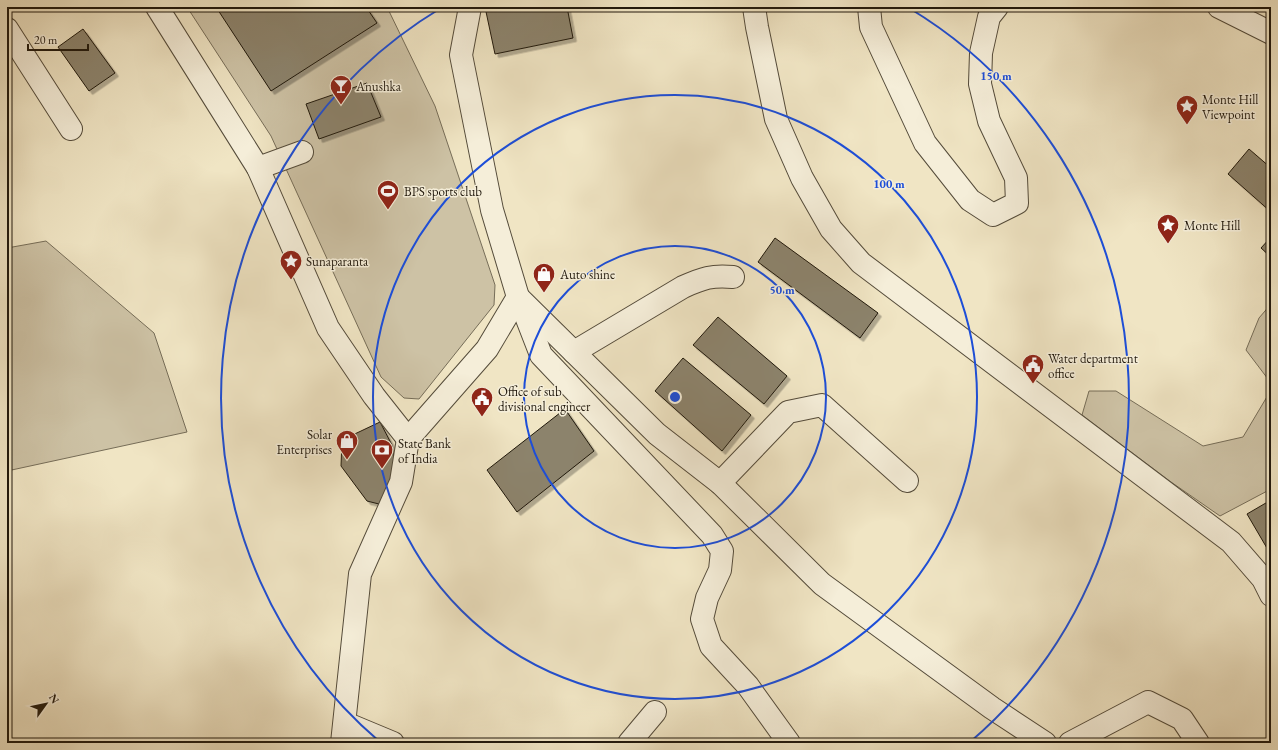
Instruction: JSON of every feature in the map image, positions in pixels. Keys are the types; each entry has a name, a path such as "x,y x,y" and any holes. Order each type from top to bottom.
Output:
{"street":[{"path":"158,7 258,168 328,328 374,396 408,438"},
{"path":"470,7 461,54 492,210 518,297 541,354 712,535 722,551 720,570 707,598 702,618 711,646 748,686 789,743"},
{"path":"754,7 776,119 802,178 831,229 841,241 861,263 1231,542 1263,579 1271,595"},
{"path":"869,7 871,27 925,144 970,200 993,214 1017,203 1016,178 989,121 980,84 981,53 989,17 997,7"},
{"path":"1219,7 1271,33"},
{"path":"7,29 71,129"},
{"path":"258,168 302,152"},
{"path":"574,352 694,282 707,277 733,277"},
{"path":"518,297 657,434 720,483 822,584 992,708 1045,743"},
{"path":"393,743 344,733 360,574 401,482 408,438 487,349 518,297"},
{"path":"720,483 788,412 822,405 907,481"},
{"path":"1070,743 1148,702 1182,719 1198,743"},
{"path":"629,743 655,712"}],"shaded area":[{"name":"BPS sports club","path":"187,7 387,7 435,106 495,285 494,305 419,399 404,398 381,377 271,136"},
{"path":"46,241 154,333 187,432 7,471 7,248"},
{"path":"1271,304 1271,383 1246,350 1259,318"},
{"path":"1271,390 1271,489 1220,516 1171,482 1082,415 1089,391 1116,391 1203,446 1243,437"}],"building":[{"path":"216,7 366,7 377,23 271,91"},
{"path":"485,7 567,7 573,38 495,54"},
{"path":"83,29 115,73 89,91 58,47"},
{"path":"367,83 381,117 319,139 306,104"},
{"path":"1249,149 1271,168 1271,212 1228,174"},
{"path":"1271,237 1271,257 1261,248"},
{"path":"775,238 878,313 860,338 758,262"},
{"path":"718,317 787,376 764,404 693,345"},
{"path":"683,358 751,415 722,451 655,391"},
{"path":"565,409 594,451 517,512 487,470"},
{"path":"380,422 392,445 396,474 379,504 367,501 341,466 342,440"},
{"path":"1271,500 1271,555 1247,514"}],"place":[{"name":"Anushka","path":"341,106"},
{"name":"Monte Hill Viewpoint","path":"1187,126"},
{"name":"BPS sports club","path":"388,210"},
{"name":"Monte Hill","path":"1168,244"},
{"name":"Sunaparanta","path":"291,280"},
{"name":"Auto shine","path":"544,294"},
{"name":"Water department office","path":"1033,384"},
{"name":"Office of sub divisional engineer","path":"482,418"},
{"name":"Solar Enterprises","path":"347,460"},
{"name":"State Bank of India","path":"382,470"}]}
